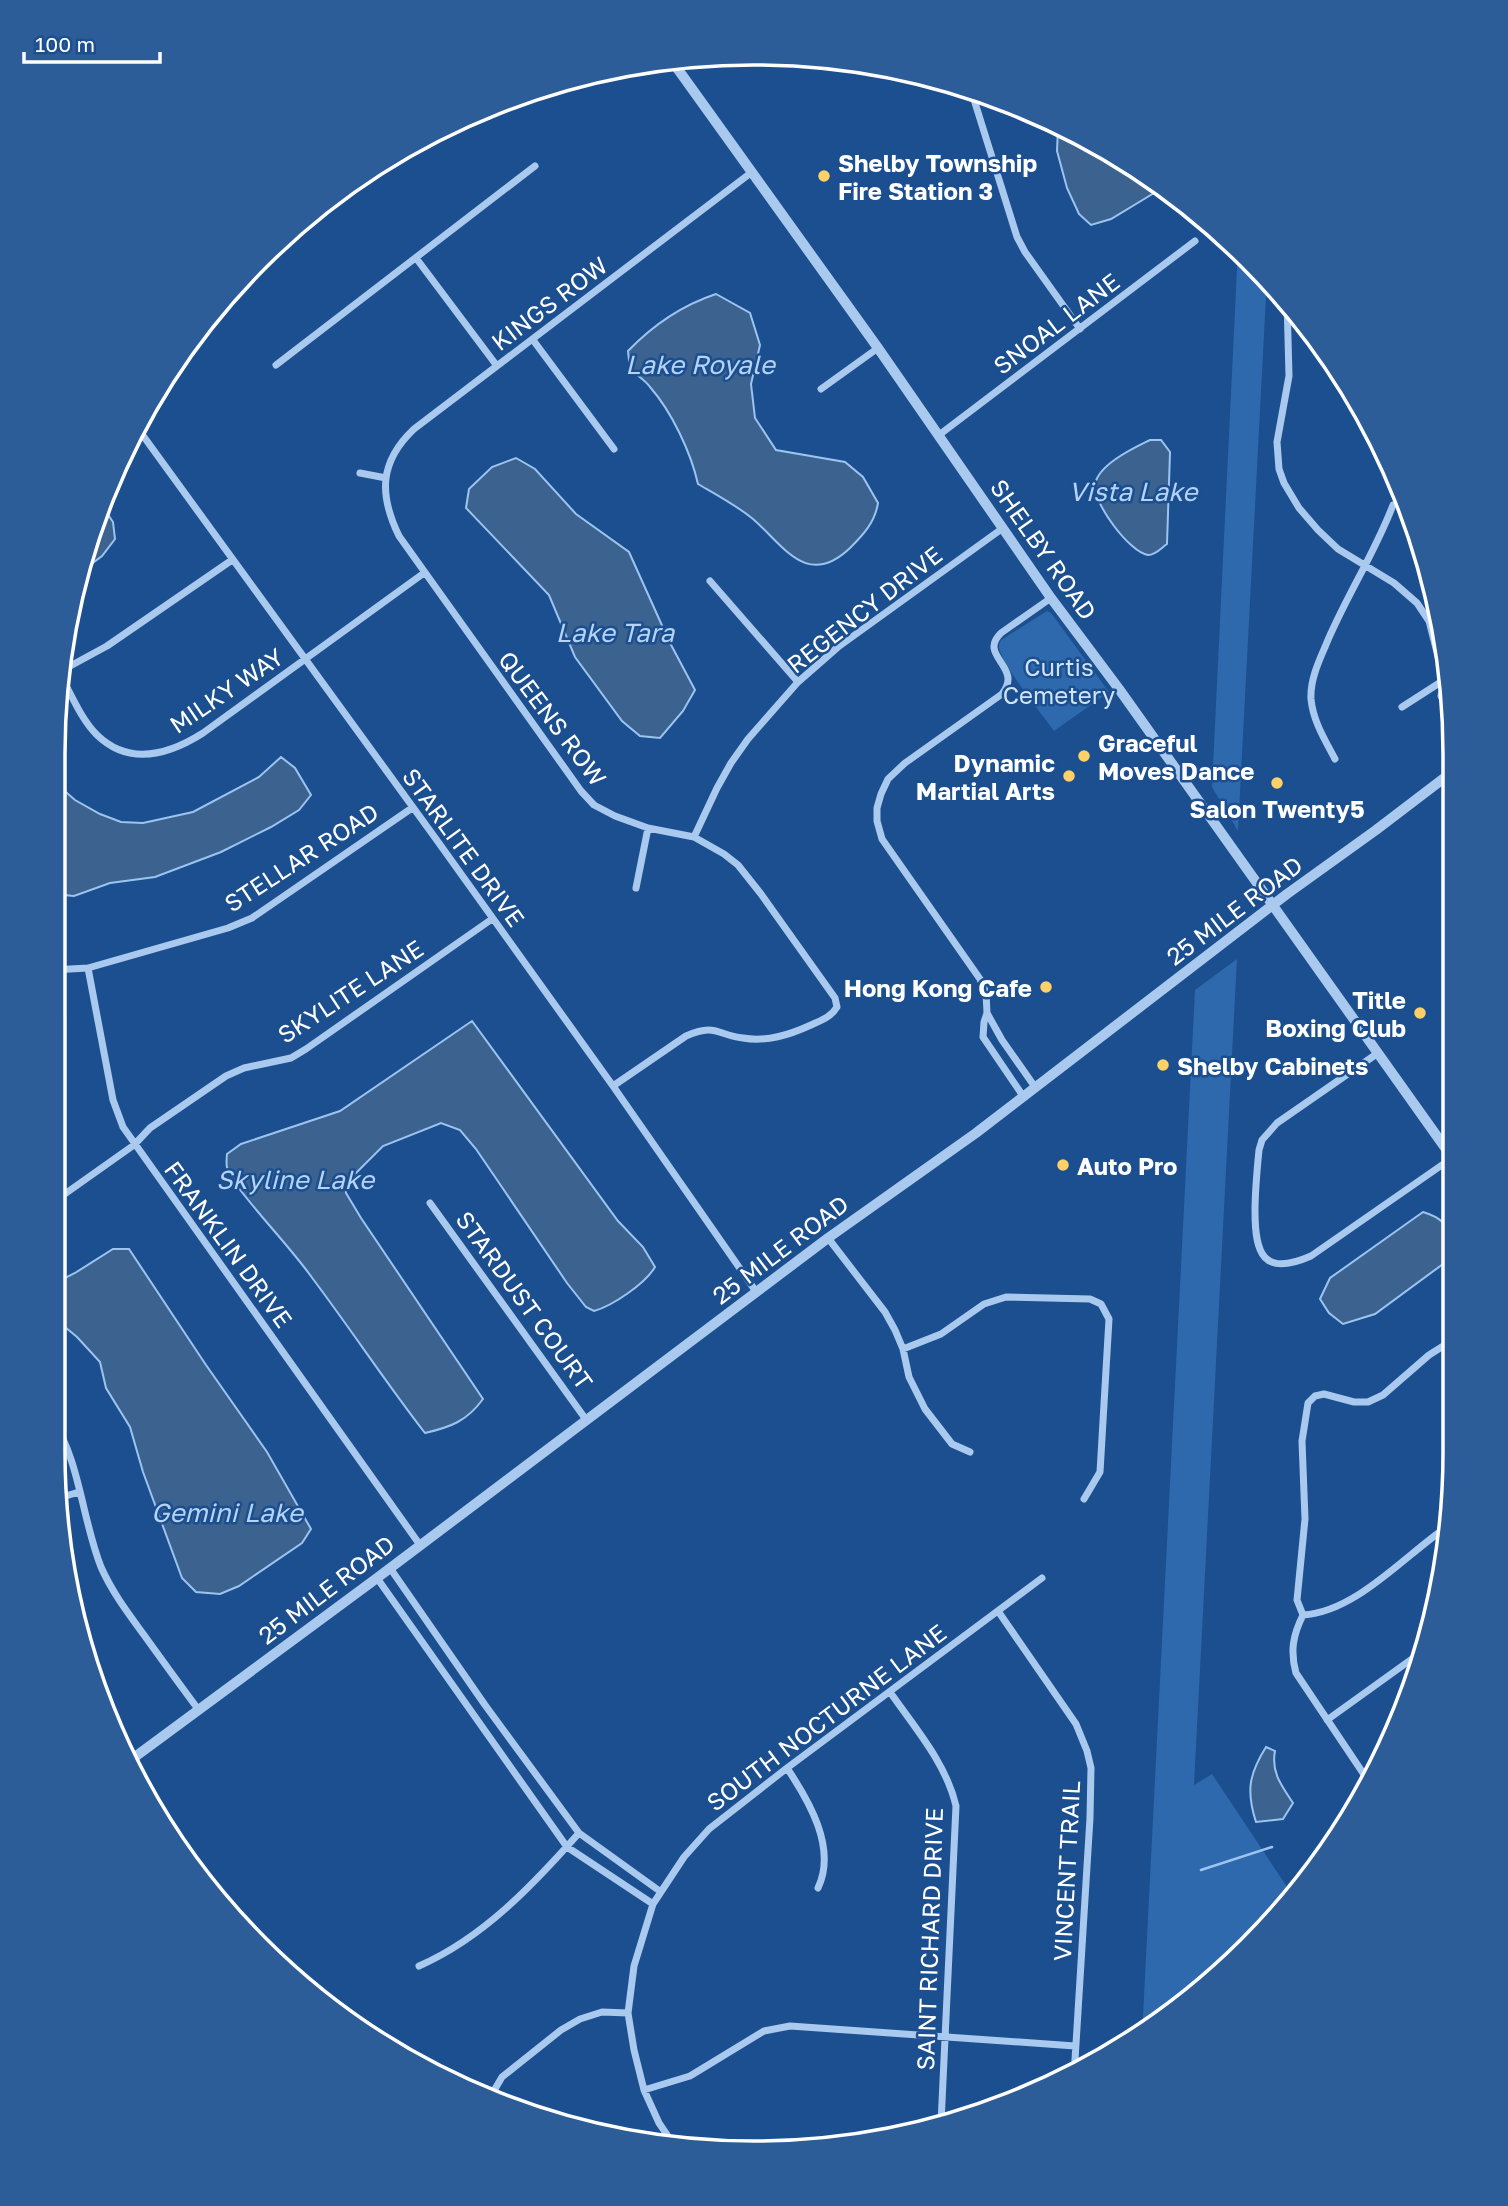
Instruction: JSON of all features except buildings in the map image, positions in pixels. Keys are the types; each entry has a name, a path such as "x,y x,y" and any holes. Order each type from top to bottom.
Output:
{"street":[{"name":"SHELBY ROAD","path":"679,69 878,348 1051,598 1119,689 1443,1145"},
{"path":"974,100 1017,237 1080,329"},
{"path":"276,365 535,166"},
{"name":"KINGS ROW","path":"386,478 394,455 407,435 752,172"},
{"name":"SNOAL LANE","path":"939,435 1195,241"},
{"path":"416,258 497,366"},
{"path":"1287,318 1289,376 1277,442 1279,468 1284,483 1318,530 1338,549 1406,592 1429,621 1432,631"},
{"path":"533,340 614,449"},
{"path":"821,389 878,348"},
{"name":"STARLITE DRIVE","path":"143,436 613,1086 757,1293"},
{"path":"360,473 386,478"},
{"name":"QUEENS ROW","path":"386,478 385,497 389,515 399,536 581,791 594,805 615,816 648,828 694,837 738,865 751,879 835,998 837,1007 833,1013 775,1038 740,1038 718,1030 696,1031 613,1086"},
{"path":"1335,759 1313,712 1311,686 1340,611 1381,536 1393,505"},
{"name":"REGENCY DRIVE","path":"694,837 717,788 737,755 798,682 838,647 1003,528"},
{"path":"71,668 232,560"},
{"name":"MILKY WAY","path":"68,687 87,722 97,734 119,750 149,755 168,752 186,744 424,573"},
{"path":"710,581 798,682"},
{"path":"1023,1096 983,1037 987,1013 986,993 980,979 885,845 880,833 877,808 884,786 897,769 1007,688 1008,674 994,651 995,640 1000,633 1051,598"},
{"path":"1402,707 1439,686"},
{"name":"25 MILE ROAD","path":"136,1756 828,1238 976,1133 1271,906 1443,778"},
{"name":"STELLAR ROAD","path":"88,968 228,928 252,918 412,808"},
{"path":"636,888 648,828"},
{"name":"SKYLITE LANE","path":"65,1194 134,1144 150,1128 226,1076 244,1068 291,1058 492,919"},
{"path":"65,969 88,968"},
{"name":"FRANKLIN DRIVE","path":"88,968 113,1100 123,1127 420,1545"},
{"path":"987,1013 1002,1040 1035,1087"},
{"path":"1378,1053 1286,1117 1270,1129 1262,1140 1259,1150 1255,1233 1257,1247 1263,1256 1276,1263 1300,1261 1443,1168"},
{"name":"STARDUST COURT","path":"430,1202 587,1421"},
{"path":"828,1238 885,1312 903,1349 909,1377 925,1409 952,1444 970,1452"},
{"path":"903,1349 941,1334 994,1299 1023,1296 1081,1299 1101,1304 1109,1320 1100,1472 1084,1499"},
{"path":"1363,1774 1296,1673 1293,1661 1293,1640 1303,1615 1297,1600 1305,1519 1302,1441 1308,1403 1315,1396 1324,1394 1342,1400 1368,1402 1383,1395 1443,1346"},
{"path":"65,1443 92,1542 116,1595 198,1709"},
{"path":"66,1496 79,1492"},
{"path":"1303,1615 1317,1614 1361,1592 1438,1534"},
{"path":"390,1568 485,1705 579,1833 661,1892"},
{"path":"377,1578 567,1847 653,1904"},
{"name":"SOUTH NOCTURNE LANE","path":"667,2135 644,2090 628,2013 634,1966 653,1904 661,1892 697,1840 788,1768 1042,1578"},
{"path":"397,1607 411,1598"},
{"name":"VINCENT TRAIL","path":"998,1611 1076,1724 1091,1768 1090,1832 1074,2062"},
{"path":"1327,1720 1411,1659"},
{"name":"SAINT RICHARD DRIVE","path":"890,1692 941,1766 951,1786 956,1806 940,2116"},
{"path":"474,1714 485,1705"},
{"path":"788,1768 808,1800 819,1831 825,1863 824,1876 818,1888"},
{"path":"419,1966 460,1945 493,1919 522,1894 579,1833"},
{"path":"494,2091 502,2077 561,2030 602,2012 628,2013"},
{"path":"644,2090 690,2076 754,2036 776,2027 811,2026 1075,2046"}],"green space":[{"path":"1237,263 1266,294 1238,831 1212,787"},
{"name":"Curtis Cemetery","path":"1047,611 1109,692 1054,731 1009,669 999,646 1001,640"},
{"path":"1237,959 1194,1785 1212,1774 1288,1888 1241,1939 1208,1970 1143,2021 1195,990"}],"water":[{"path":"1058,135 1099,157 1154,193 1111,219 1091,225 1079,214 1067,188 1057,151"},
{"name":"Lake Royale","path":"716,294 750,313 760,345 751,384 755,418 776,450 845,462 863,477 878,503 872,522 864,533 835,560 821,565 797,559 747,514 698,484 686,446 673,421 648,384 630,369 628,351 647,333 680,310"},
{"name":"Vista Lake","path":"1150,440 1161,440 1170,452 1167,544 1156,553 1148,555 1132,546 1114,525 1099,502 1095,484 1110,463"},
{"name":"Lake Tara","path":"516,458 535,469 576,514 629,552 669,641 695,690 683,711 660,738 640,736 622,721 575,657 549,595 466,508 469,489 492,467"},
{"path":"108,514 113,522 115,539 102,556 92,564"},
{"path":"281,757 295,768 311,795 299,810 221,852 155,877 110,883 74,896 65,895 65,791 100,814 121,822 143,823 193,812 259,777"},
{"name":"Skyline Lake","path":"472,1021 618,1221 643,1247 655,1267 628,1294 594,1311 586,1307 567,1283 476,1149 460,1130 441,1123 383,1146 346,1183 346,1193 483,1399 471,1413 458,1422 425,1433 303,1266 232,1179 227,1167 227,1154 241,1144 340,1111"},
{"path":"1423,1212 1443,1223 1443,1264 1375,1314 1343,1324 1329,1313 1320,1299 1330,1278"},
{"name":"Gemini Lake","path":"113,1249 129,1249 267,1452 311,1529 302,1543 239,1586 220,1594 196,1592 182,1578 143,1472 130,1427 106,1388 100,1362 65,1327 65,1278"},
{"path":"1266,1747 1275,1751 1276,1772 1293,1803 1283,1819 1256,1822 1251,1801 1251,1783"}],"waterway":[{"path":"1201,1870 1272,1847"}],"place":[{"name":"Shelby Township Fire Station 3","path":"824,176"},
{"name":"Graceful Moves Dance","path":"1084,756"},
{"name":"Dynamic Martial Arts","path":"1069,776"},
{"name":"Salon Twenty5","path":"1277,783"},
{"name":"Hong Kong Cafe","path":"1046,987"},
{"name":"Title Boxing Club","path":"1420,1013"},
{"name":"Shelby Cabinets","path":"1163,1065"},
{"name":"Auto Pro","path":"1063,1165"}]}
